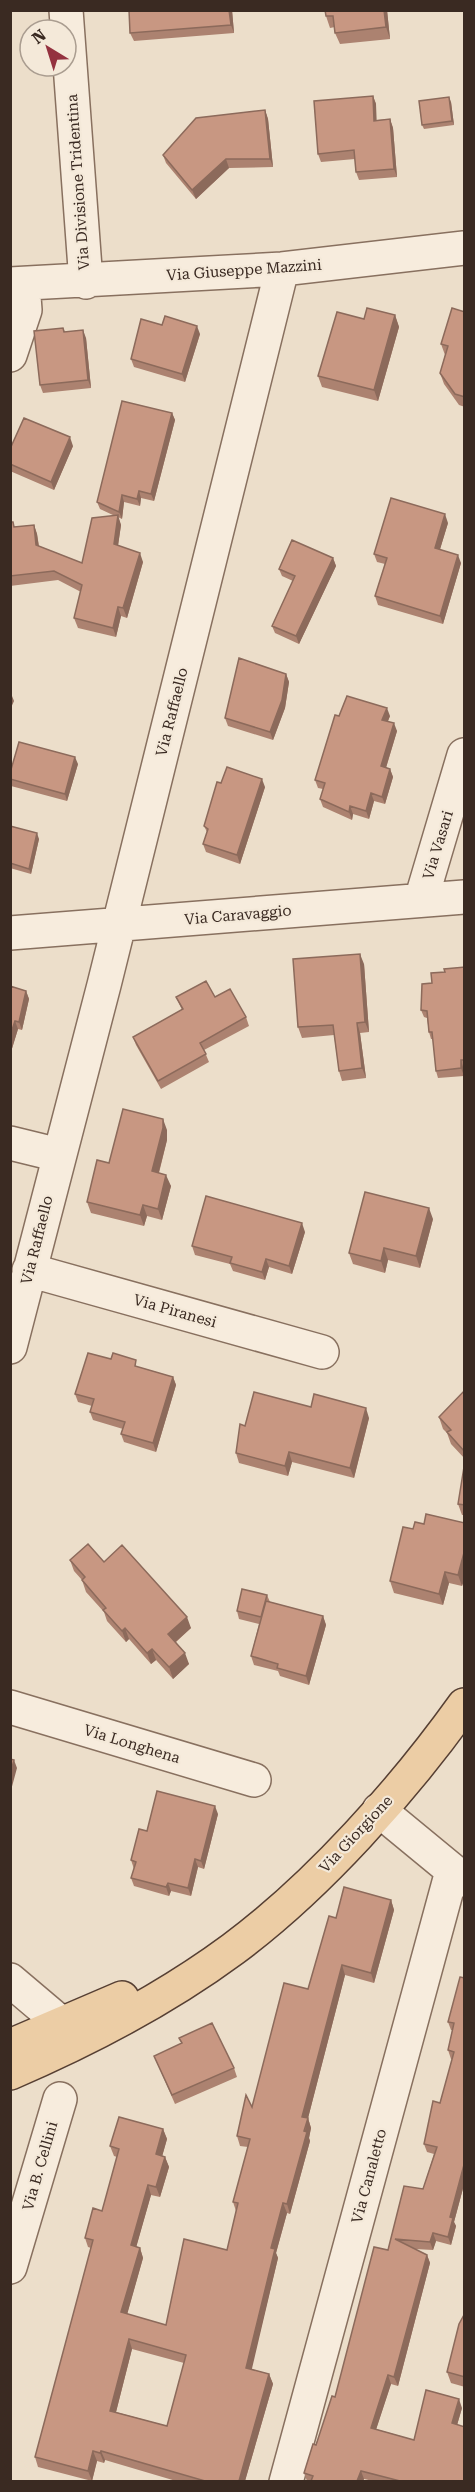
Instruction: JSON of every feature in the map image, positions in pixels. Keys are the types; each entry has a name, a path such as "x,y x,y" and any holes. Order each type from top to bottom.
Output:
{"main road":[{"name":"Via Giorgione","path":"10,2073 77,2044 138,2012 233,1949 310,1883 379,1810 437,1743 465,1705"},
{"name":"Via Giorgione","path":"10,2046 233,1949"}],"street":[{"name":"Via Divisione Tridentina","path":"66,10 86,282"},
{"name":"Via Giuseppe Mazzini","path":"10,355 25,310 17,284 86,282 282,269 465,248"},
{"name":"Via Raffaello","path":"12,1332 119,926 282,269"},
{"name":"Via Vasari","path":"421,900 465,755"},
{"name":"Via Caravaggio","path":"10,933 465,897"},
{"path":"10,1143 59,1155"},
{"name":"Via Piranesi","path":"29,1270 322,1352"},
{"name":"Via Longhena","path":"10,1707 254,1780"},
{"path":"379,1810 458,1875"},
{"name":"Via Canaletto","path":"286,2481 458,1875"},
{"path":"10,1980 62,2024"},
{"name":"Via B. Cellini","path":"10,2267 60,2099"}],"building":[{"path":"129,10 229,10 231,25 130,33"},
{"path":"325,10 384,10 386,27 335,33 333,16 326,16"},
{"path":"373,96 374,121 390,119 394,169 356,172 354,150 318,154 314,101"},
{"path":"449,97 452,121 422,125 419,101"},
{"path":"265,110 270,159 226,159 192,190 163,155 196,118"},
{"path":"367,308 395,315 374,390 318,376 337,312 364,319"},
{"path":"452,308 465,312 465,397 455,394 440,373 448,346 441,344"},
{"path":"165,316 197,326 182,374 131,359 141,319 162,325"},
{"path":"63,328 64,332 83,330 88,380 40,385 34,331"},
{"path":"122,401 172,413 151,494 139,491 137,499 122,495 119,512 97,502"},
{"path":"24,418 70,437 51,482 10,464 10,449"},
{"path":"391,498 445,514 435,548 458,555 440,616 375,596 387,558 374,554"},
{"path":"118,515 114,544 140,553 123,608 118,607 113,628 74,618 82,585 54,571 10,576 10,522 13,522 14,527 34,525 36,545 82,563 92,518"},
{"path":"292,540 333,558 296,636 272,626 295,576 279,569"},
{"path":"239,658 286,674 282,700 270,732 225,718"},
{"path":"347,696 387,708 382,720 394,723 381,766 390,769 382,797 371,793 366,811 350,806 349,812 320,799 325,783 315,780 335,715 339,716"},
{"path":"19,742 75,757 65,794 10,779"},
{"path":"227,767 262,779 237,855 203,844 208,829 204,826 217,782 221,783"},
{"path":"10,826 37,833 29,869 10,863"},
{"path":"360,954 365,1022 357,1023 362,1068 339,1071 333,1025 298,1027 293,959"},
{"path":"465,967 465,1060 461,1060 461,1068 436,1071 432,1032 429,1032 427,1011 421,1010 422,984 432,983 431,973"},
{"path":"206,981 215,997 230,989 246,1017 200,1043 206,1054 158,1081 133,1037 183,1009 176,997"},
{"path":"10,986 26,991 19,1022 15,1021 10,1036"},
{"path":"123,1109 163,1119 163,1128 152,1171 166,1175 158,1209 143,1205 140,1215 87,1202 97,1160 109,1163"},
{"path":"365,1192 429,1208 416,1256 384,1248 381,1261 349,1253"},
{"path":"206,1196 302,1223 289,1266 266,1259 262,1272 230,1263 232,1257 192,1246"},
{"path":"88,1353 111,1359 113,1353 136,1360 135,1366 173,1377 153,1443 121,1434 125,1422 90,1412 94,1399 75,1394"},
{"path":"465,1390 465,1452 447,1432 451,1430 439,1417"},
{"path":"254,1392 311,1407 314,1394 366,1408 350,1468 289,1452 285,1466 236,1453 240,1424 245,1426"},
{"path":"465,1467 465,1505 458,1504"},
{"path":"426,1514 465,1523 465,1549 458,1575 445,1572 439,1594 390,1581 403,1527 413,1529 415,1522 424,1524"},
{"path":"88,1544 104,1562 122,1545 187,1617 168,1634 185,1653 169,1667 152,1649 147,1653 125,1628 122,1631 103,1610 106,1608 82,1580 85,1577 70,1560"},
{"path":"242,1589 267,1595 261,1617 237,1611"},
{"path":"266,1601 323,1616 306,1676 277,1668 278,1664 251,1656"},
{"path":"10,1759 14,1760 10,1774"},
{"path":"157,1791 215,1806 201,1861 195,1859 188,1888 168,1883 166,1887 131,1878 136,1862 131,1860 139,1829 147,1831"},
{"path":"344,1887 391,1900 371,1973 342,1965 302,2117 308,2118 304,2131 307,2132 287,2204 283,2203 271,2248 275,2249 246,2368 269,2374 239,2481 205,2481 101,2451 100,2453 93,2451 88,2471 35,2457 93,2240 85,2238 93,2208 102,2211 119,2149 110,2146 119,2117 163,2129 156,2154 165,2157 156,2187 148,2185 131,2245 140,2248 121,2312 166,2325 184,2239 227,2250 238,2203 233,2202 250,2139 237,2136 246,2095 252,2107 284,1983 308,1989 329,1916 336,1918","holes":["129,2339 186,2355 167,2426 110,2411"]},
{"path":"460,1977 465,1978 465,2161 450,2217 453,2218 448,2237 433,2233 430,2242 395,2239 427,2255 394,2377 388,2375 371,2428 414,2440 426,2390 459,2399 452,2423 465,2427 465,2481 400,2481 361,2471 357,2481 311,2481 313,2476 304,2473 332,2396 335,2397 374,2247 388,2250 404,2186 423,2189 437,2147 424,2144 433,2101 440,2103 454,2052 448,2050 454,2023 448,2022"},
{"path":"212,2023 234,2068 172,2095 154,2056 182,2043 179,2038"},
{"path":"465,2313 465,2377 447,2372 459,2324"}]}
